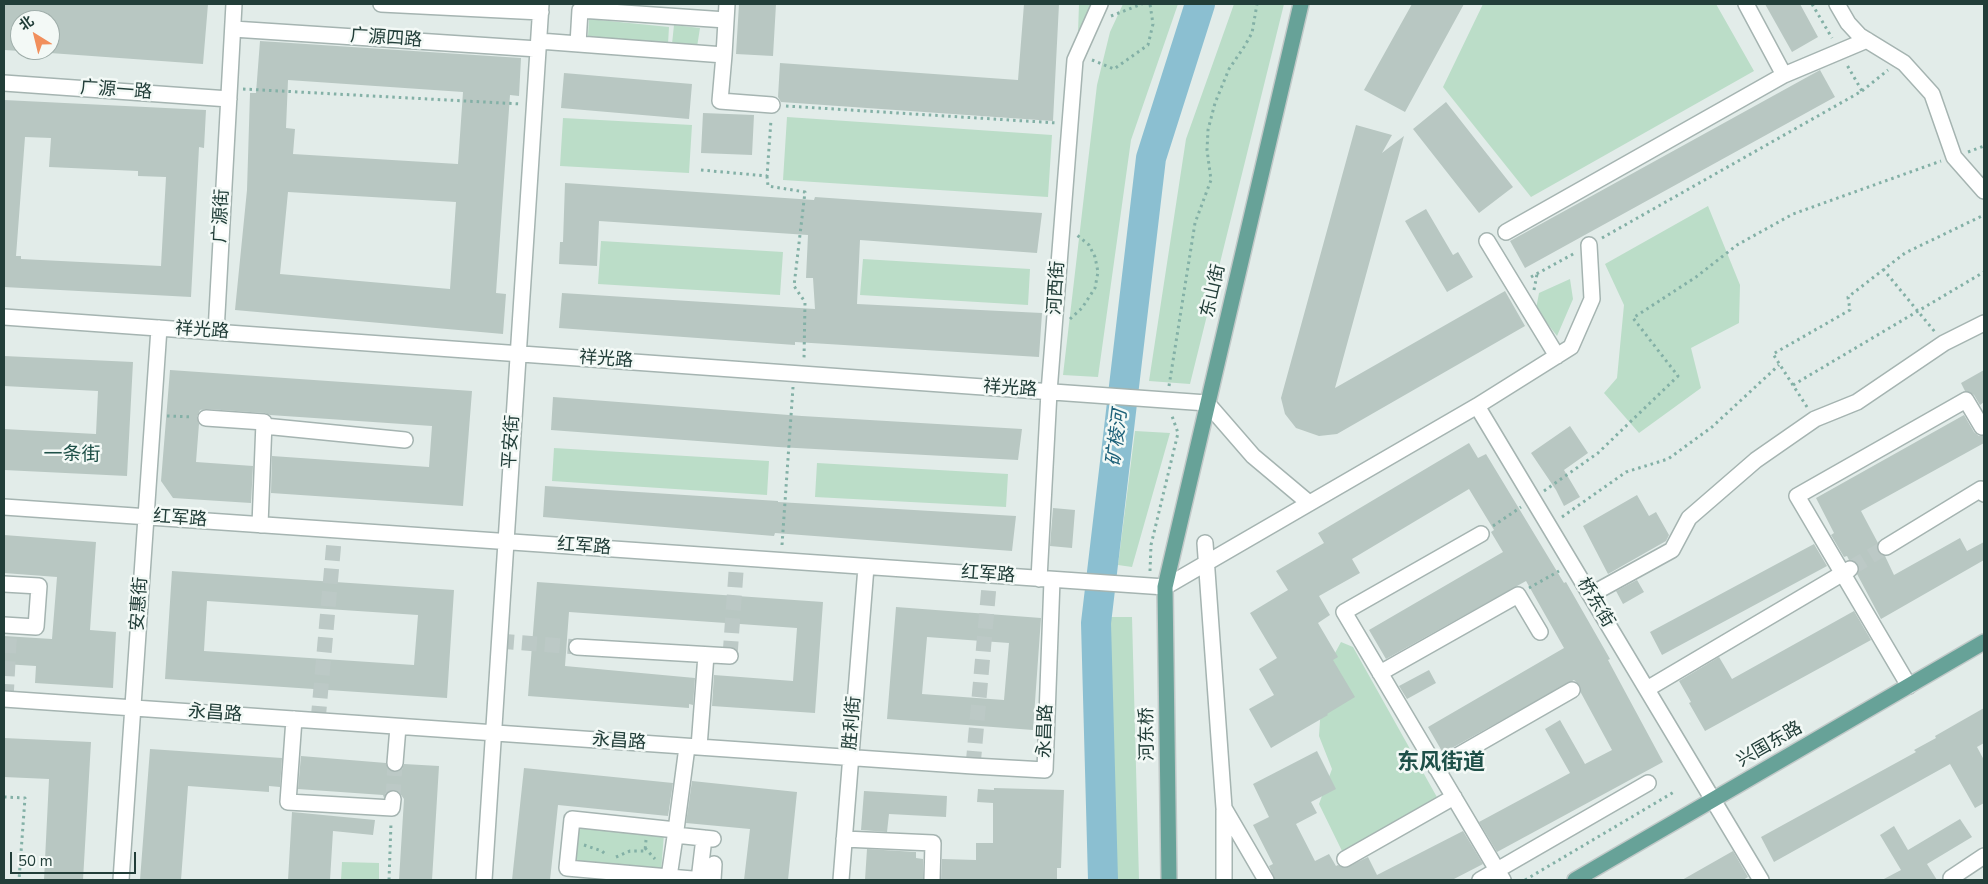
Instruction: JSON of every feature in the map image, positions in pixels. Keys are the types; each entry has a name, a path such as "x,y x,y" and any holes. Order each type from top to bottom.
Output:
{"main road":[{"name":"东山街","path":"1155,587 1208,403 1301,4"},
{"name":"河东桥","path":"1155,587 1169,880"},
{"name":"兴国东路","path":"1575,880 1984,642"}],"street":[{"name":"广源街","path":"216,332 234,4"},
{"name":"广源四路","path":"381,4 541,8"},
{"path":"727,4 720,101 772,105"},
{"name":"河西街","path":"1044,579 1050,392 1074,64 1100,4"},
{"path":"1746,4 1784,75"},
{"path":"1837,4 1848,24 1860,36 1900,60 1932,94 1954,157 1984,191"},
{"name":"平安街","path":"484,880 541,8"},
{"path":"578,44 580,10 726,20"},
{"name":"广源四路","path":"233,28 539,45 578,44 724,55"},
{"path":"1506,232 1784,75 1867,40"},
{"name":"广源一路","path":"4,83 229,94"},
{"path":"1487,241 1556,356"},
{"path":"1155,587 1206,563 1477,406 1571,347 1592,299 1589,245"},
{"name":"祥光路","path":"4,317 1208,403"},
{"path":"1590,595 1672,550 1689,518 1756,460 1815,418 1857,402 1944,343 1984,323"},
{"name":"安惠街","path":"121,880 159,328"},
{"path":"1909,686 1847,570 1797,496 1966,400 1982,427 1984,425"},
{"path":"1208,403 1252,456 1309,503"},
{"name":"桥东街","path":"1477,406 1761,880"},
{"path":"206,418 264,422 260,525"},
{"path":"264,426 405,440"},
{"path":"1886,547 1981,489 1984,494"},
{"name":"红军路","path":"4,507 1155,587"},
{"path":"1481,534 1344,612 1500,875"},
{"path":"1205,543 1224,808 1224,880"},
{"name":"胜利街","path":"841,880 866,567"},
{"path":"1647,689 1847,570"},
{"name":"永昌路","path":"4,699 1045,770 1044,579"},
{"path":"4,584 39,586 36,627 4,625"},
{"path":"1380,673 1518,595 1540,632"},
{"path":"577,647 730,656"},
{"path":"669,877 675,833 693,747 706,654"},
{"path":"1436,768 1572,690"},
{"path":"294,720 288,802 392,803"},
{"path":"395,763 398,727"},
{"path":"1480,880 1500,875 1648,782"},
{"path":"1345,859 1454,797"},
{"path":"1224,808 1266,880"},
{"path":"699,880 709,839 648,827 572,820 567,868 699,880 704,880"},
{"path":"844,839 933,843 932,880"},
{"path":"1953,880 1951,878 1984,856"},
{"path":"713,880 714,864"}],"path":[{"path":"1091,23 1142,4"},
{"path":"1074,64 1091,60 1114,68 1138,54 1148,45 1152,36 1153,13 1150,4"},
{"path":"1155,587 1150,545 1178,433 1166,400 1195,223 1211,180 1207,150 1208,130 1215,103 1229,69 1252,33 1257,4"},
{"path":"1812,4 1862,91"},
{"path":"1531,278 1862,91 1900,60"},
{"path":"229,94 535,105"},
{"path":"781,561 803,348 805,302 794,286 805,192 768,186 772,105 1070,124"},
{"path":"1481,534 1598,453 1678,376 1633,318 1696,277 1737,245 1793,214 1984,146"},
{"path":"701,170 767,176"},
{"path":"1815,418 1773,354 1850,310 1848,297 1906,253 1984,215"},
{"path":"1054,332 1082,308 1095,288 1098,272 1095,257 1089,245 1062,223"},
{"path":"1883,269 1944,343"},
{"path":"1793,385 1984,272"},
{"path":"1549,526 1626,472 1668,459 1712,427 1779,365"},
{"path":"153,415 206,418"},
{"path":"1518,595 1572,564"},
{"path":"1525,880 1674,792"},
{"path":"4,797 24,798 19,880"},
{"path":"389,880 392,803"},
{"path":"579,820 577,844 602,851 611,860 619,854 630,851 644,851 648,827"}],"green space":[{"path":"1079,4 1092,4 1078,33"},
{"path":"1123,4 1178,4 1131,140 1098,377 1063,375 1097,85 1110,32"},
{"path":"1234,4 1284,4 1190,384 1149,381 1186,139"},
{"path":"1483,4 1716,4 1754,71 1531,197 1443,87"},
{"path":"589,19 669,27 668,44 588,36"},
{"path":"674,25 700,28 697,47 672,44"},
{"path":"787,117 1052,135 1048,197 783,180"},
{"path":"563,118 692,125 689,173 560,166"},
{"path":"1708,206 1740,285 1739,323 1691,348 1701,388 1639,433 1604,393 1617,378 1624,305 1605,264"},
{"path":"601,241 783,252 780,295 598,284"},
{"path":"863,259 1030,269 1028,305 860,295"},
{"path":"1570,279 1573,299 1557,336 1536,309 1539,293"},
{"path":"1135,431 1170,433 1132,567 1118,565"},
{"path":"554,448 769,461 767,495 552,481"},
{"path":"817,463 1008,474 1006,507 815,497"},
{"path":"1109,617 1132,617 1139,880 1117,880"},
{"path":"1341,642 1353,647 1438,799 1342,851 1319,804 1332,769 1319,736 1323,675"},
{"path":"574,827 664,834 661,872 571,865"},
{"path":"342,862 379,863 379,880 341,880"}],"building":[{"path":"4,4 208,4 203,64 60,54 60,10 10,10 10,50 4,50"},
{"path":"739,4 776,4 773,56 736,54"},
{"path":"1024,4 1059,4 1053,121 781,102 778,97 780,63 1018,80"},
{"path":"1412,4 1464,4 1405,112 1364,90"},
{"path":"1765,4 1800,4 1818,37 1792,52"},
{"path":"260,41 521,58 519,96 510,95 496,293 506,294 503,334 235,310 247,190 250,93 256,93","holes":["288,80 463,92 458,164 293,154 295,129 286,128","288,192 456,202 450,289 280,274"]},
{"path":"1820,70 1835,97 1525,268 1510,241"},
{"path":"564,73 692,84 689,119 561,108"},
{"path":"4,100 206,110 204,148 199,147 191,297 4,287","holes":["25,137 51,138 49,167 138,171 138,176 166,177 161,266 21,259 21,256 16,256"]},
{"path":"1446,102 1513,187 1479,213 1413,129"},
{"path":"703,113 754,115 752,155 701,153"},
{"path":"1356,125 1392,135 1382,153 1404,136 1335,388 1505,291 1525,326 1337,434 1319,436 1296,428 1285,414 1281,398"},
{"path":"565,183 814,200 815,197 1042,213 1037,253 860,240 857,304 1042,313 1039,357 795,342 795,345 559,328 562,293 815,309 813,278 806,278 808,235 599,221 597,266 559,264 560,242 563,242"},
{"path":"1426,209 1453,255 1458,252 1473,277 1447,292 1405,221"},
{"path":"4,356 133,362 127,476 4,470 4,429 96,434 98,391 4,386"},
{"path":"170,370 472,391 463,506 271,493 272,456 429,467 432,426 207,409 200,410 197,417 199,424 196,462 253,466 251,503 173,498 161,481"},
{"path":"1984,370 1984,402 1980,405 1974,395 1965,391 1961,383"},
{"path":"553,397 802,416 1022,429 1018,460 778,447 551,430"},
{"path":"1964,415 1974,432 1979,436 1984,436 1984,443 1861,511 1878,543 1878,551 1885,556 1894,575 1960,538 1967,551 1984,542 1984,560 1881,619 1857,574 1858,565 1854,561 1849,560 1847,556 1844,557 1831,535 1834,533 1816,498"},
{"path":"1570,426 1588,453 1564,470 1580,497 1564,506 1556,490 1531,453"},
{"path":"1469,443 1478,458 1486,454 1564,583 1566,582 1610,659 1608,660 1663,762 1497,852 1479,822 1570,773 1545,729 1560,720 1585,764 1612,750 1581,693 1580,686 1574,680 1443,753 1428,727 1564,648 1526,581 1386,659 1369,630 1503,552 1491,532 1494,530 1469,489 1352,559 1360,573 1319,596 1330,615 1318,623 1338,657 1333,660 1355,697 1271,748 1249,709 1274,695 1259,669 1277,658 1250,613 1288,590 1276,571 1324,543 1318,533"},
{"path":"545,486 1016,516 1012,551 775,533 774,536 543,517"},
{"path":"1637,495 1649,516 1656,512 1669,535 1666,541 1608,574 1583,526"},
{"path":"1053,508 1075,510 1072,548 1050,546"},
{"path":"4,535 96,542 90,630 116,632 113,688 35,683 36,666 4,664 4,636 52,639 57,577 4,573"},
{"path":"1814,544 1827,566 1662,655 1650,632"},
{"path":"172,571 454,590 447,698 165,679","holes":["207,601 418,615 414,665 204,651"]},
{"path":"1637,580 1644,592 1623,604 1616,591"},
{"path":"537,582 823,602 815,713 712,706 714,675 793,681 797,628 569,612 565,666 695,678 693,705 689,704 689,708 528,696"},
{"path":"896,607 1041,618 1033,730 887,719","holes":["927,637 1009,643 1004,700 922,694"]},
{"path":"1854,611 1871,640 1705,731 1679,681 1719,657 1732,679"},
{"path":"1429,670 1436,683 1407,699 1399,686"},
{"path":"1984,708 1984,743 1977,747 1984,760 1984,803 1975,808 1950,764 1774,862 1761,837 1916,752 1914,750 1936,738 1935,736"},
{"path":"4,738 91,742 83,880 44,880 49,779 4,777"},
{"path":"150,749 282,758 280,787 269,786 269,792 188,786 181,880 140,880"},
{"path":"1317,751 1336,789 1311,802 1317,813 1296,824 1315,861 1329,854 1336,866 1345,868 1368,857 1377,875 1463,831 1483,864 1452,880 1275,880 1269,866 1273,864 1253,825 1269,817 1253,784"},
{"path":"301,756 386,763 389,770 395,772 402,769 404,764 439,766 432,880 399,880 404,799 399,792 390,790 384,798 383,795 298,789"},
{"path":"524,768 673,783 668,816 558,805 550,880 512,880"},
{"path":"692,781 797,792 788,880 744,880 750,829 686,823"},
{"path":"994,788 1064,790 1061,868 1057,868 1057,880 941,880 942,859 976,860 976,843 993,843 993,803 977,802 978,789 994,790"},
{"path":"864,791 947,796 946,817 889,814 887,832 861,830"},
{"path":"292,812 375,820 373,835 333,831 330,880 288,880"},
{"path":"1960,819 1972,837 1927,864 1937,880 1882,880 1901,870 1880,835 1894,826 1908,850"},
{"path":"867,849 916,852 916,858 923,859 923,880 865,880"},
{"path":"1733,851 1748,877 1743,880 1682,880"}],"waterway":[{"name":"矿棱河","path":"1103,880 1096,623 1151,158 1200,4"}],"tunnel":[{"path":"318,721 335,530"},
{"path":"1851,568 1886,547"},
{"path":"730,656 737,558"},
{"path":"973,766 990,575"},
{"path":"6,699 10,625"},
{"path":"499,641 577,647"},
{"path":"393,799 395,763"}],"district":[{"name":"一条街","path":"72,455"},
{"name":"东风街道","path":"1441,764"}]}
